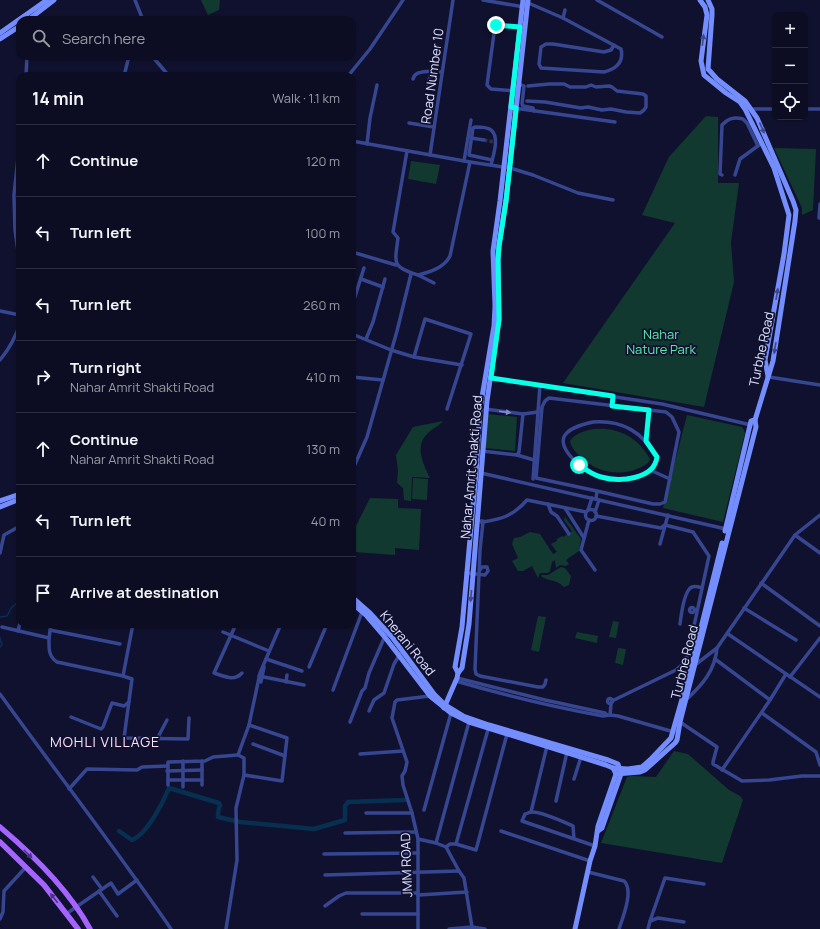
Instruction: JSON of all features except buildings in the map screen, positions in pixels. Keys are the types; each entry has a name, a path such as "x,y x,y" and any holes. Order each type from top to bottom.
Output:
{"main road":[{"path":"0,827 44,870 76,907 90,929"},
{"path":"1,844 44,885 78,929"}],"street":[{"path":"30,16 47,0"},
{"path":"33,16 54,0"},
{"path":"135,0 141,16"},
{"path":"351,72 370,48 402,0"},
{"name":"Road Number 10","path":"430,155 453,0"},
{"path":"483,0 512,4 525,3 563,18 614,45 621,49 621,60 614,69 604,72 541,68 539,64 541,47 546,44 604,52 611,50 614,45"},
{"path":"597,0 662,37"},
{"path":"700,0 705,7 707,14 701,61 704,75 748,109 772,110"},
{"path":"702,64 709,63 712,8 708,0"},
{"name":"Nahar Amrit Shakti Road","path":"457,677 456,667 462,627 476,472 480,408 494,326 496,260 525,3"},
{"path":"563,18 565,10"},
{"path":"515,91 491,89 487,85 495,26 522,28"},
{"path":"0,33 16,27"},
{"path":"0,39 16,28"},
{"name":"Nahar Amrit Shakti Road","path":"515,91 519,84 522,28"},
{"path":"26,72 27,60"},
{"path":"125,72 128,60"},
{"path":"155,60 166,72"},
{"name":"Turbhe Road","path":"676,733 686,701 706,613 753,426 773,361 796,210 776,166 762,144 757,118 748,109 744,101 717,79 708,69 709,63"},
{"path":"413,79 415,74 419,73 431,71 442,72"},
{"path":"428,86 431,71"},
{"path":"519,84 524,86 523,106 533,108 534,111"},
{"path":"527,101 545,102 581,108 588,107 602,110 611,109 640,113 646,107 646,96 637,93 633,94 617,91 608,86 570,88 564,84 549,84 528,86"},
{"path":"367,144 370,118 377,85"},
{"path":"574,116 575,107"},
{"path":"513,108 615,122"},
{"path":"580,117 581,108"},
{"path":"808,109 820,109"},
{"path":"722,175 720,174 722,125 730,118 743,119 747,122 762,144 743,156 739,161 735,175"},
{"path":"470,120 470,156 492,160"},
{"path":"409,123 434,127"},
{"path":"464,161 473,128 475,126 492,130 496,137 491,165"},
{"path":"470,138 484,140"},
{"path":"356,142 507,167 533,175 578,193 613,200"},
{"path":"396,265 395,260 398,238 393,232 406,151"},
{"path":"418,275 446,263 450,256 470,162"},
{"path":"776,166 789,215 784,254 765,360 768,377 820,385"},
{"path":"16,180 14,188 16,240"},
{"path":"819,218 820,204"},
{"path":"788,212 796,210"},
{"path":"356,253 396,265 412,274 418,275 434,283"},
{"name":"Nahar Amrit Shakti Road","path":"445,706 462,668 478,572 479,521 486,409 499,320 496,260"},
{"path":"356,294 364,268"},
{"path":"356,458 367,437 412,274"},
{"path":"361,279 383,286"},
{"path":"366,340 385,279"},
{"path":"0,311 16,314"},
{"path":"414,357 425,319 471,334 447,409"},
{"path":"0,360 10,347 16,335"},
{"path":"356,336 391,350 414,357 462,365"},
{"path":"356,377 383,380"},
{"path":"485,377 662,404 753,426"},
{"path":"533,479 540,385"},
{"path":"612,406 613,396"},
{"path":"549,398 649,410 666,412 672,417 679,432 665,502 653,504 536,478 542,407 545,401 549,398"},
{"path":"480,408 523,414 538,412"},
{"path":"646,441 649,410"},
{"path":"517,455 519,452 523,414"},
{"path":"479,420 486,420"},
{"path":"601,422 618,424 626,427 634,431 646,441 657,457 656,464 650,470 639,476 627,479 602,477 594,474 579,465 568,453 563,444 565,436 569,432 585,424 601,422"},
{"path":"477,450 517,455 534,460"},
{"path":"650,470 670,479"},
{"path":"476,472 728,529"},
{"path":"595,570 581,550 589,520 593,519 596,514 595,499 597,491"},
{"path":"0,501 16,495"},
{"path":"589,520 586,518 587,511 595,499"},
{"path":"546,680 543,687 538,687 476,674 478,572 483,522 497,520 508,516 519,509 527,500 565,508 587,511 593,510 596,514 661,528 665,525 693,532 708,556 688,654 684,663 676,670 610,703 607,714"},
{"path":"0,507 16,501"},
{"path":"548,504 551,512 557,516 569,534"},
{"path":"565,508 584,538"},
{"path":"660,544 668,515"},
{"path":"695,665 717,648 728,634 744,608 795,535 820,515"},
{"path":"0,553 4,535 16,528"},
{"path":"795,535 820,553"},
{"path":"466,573 478,572"},
{"path":"761,583 820,626"},
{"path":"680,624 686,592 694,586 702,588"},
{"name":"Kherani Road","path":"356,601 369,612 386,634 399,656 432,695 445,706"},
{"name":"Kherani Road","path":"356,607 402,650 432,695"},
{"path":"744,608 796,640"},
{"path":"445,706 463,716 506,734 610,766 619,772 640,772 645,770 675,743 676,733 706,613 696,610"},
{"path":"334,690 362,612"},
{"path":"2,627 48,638"},
{"path":"123,676 132,628"},
{"path":"234,628 214,672 234,679 242,673"},
{"path":"238,755 249,725 266,659 279,628"},
{"path":"309,667 325,628"},
{"path":"120,644 50,630 48,638 49,652 52,659 57,662 132,679 124,738 188,740 189,718"},
{"path":"223,632 269,651"},
{"path":"350,722 386,634"},
{"path":"728,634 820,697"},
{"path":"790,677 820,638"},
{"path":"686,701 704,683 715,659 717,648"},
{"path":"369,711 376,697 381,696 384,693 394,664 402,650"},
{"path":"266,659 302,671"},
{"path":"715,659 770,700"},
{"path":"261,682 264,667"},
{"path":"722,770 762,713 786,674"},
{"path":"286,682 288,675"},
{"path":"261,676 304,685"},
{"path":"457,677 511,697 594,713 607,714 676,733"},
{"path":"457,677 594,713"},
{"path":"507,691 509,682"},
{"path":"511,697 514,683"},
{"path":"0,694 137,880 171,929"},
{"name":"JMM ROAD","path":"418,929 418,839 403,785 402,776 407,762 392,718 395,702 397,700 432,695"},
{"path":"70,717 101,729 112,703 126,706 129,702"},
{"path":"445,706 452,713 469,722 618,764 619,772 598,826 595,846 590,861 576,929"},
{"path":"424,810 452,713"},
{"path":"762,713 816,752 820,765"},
{"path":"157,739 167,720"},
{"path":"436,843 469,722"},
{"path":"680,722 718,747 713,762 722,770 742,781 820,776"},
{"path":"244,775 282,781 287,738 249,725"},
{"path":"456,844 488,727"},
{"path":"446,847 450,844 456,844 476,850 506,734"},
{"path":"253,744 285,756"},
{"path":"531,812 547,746"},
{"path":"360,754 404,752"},
{"path":"556,801 566,752"},
{"path":"202,780 183,780 168,783 168,762 202,761 213,757 238,755 244,758 244,775 236,808 237,860 233,896 226,929"},
{"path":"574,779 581,757"},
{"path":"183,761 183,787"},
{"path":"202,761 202,785"},
{"path":"69,789 87,769 137,770 142,767 167,768 183,771 202,770"},
{"path":"574,839 573,826 561,820 531,812 525,814 522,821 574,839 595,846"},
{"path":"366,813 412,813"},
{"path":"501,831 590,861"},
{"path":"345,833 416,832"},
{"path":"418,839 446,847 464,878 472,927"},
{"path":"324,854 418,853"},
{"path":"0,920 3,912 4,891 26,867"},
{"path":"325,875 459,871"},
{"path":"588,872 624,881 628,884 629,891 620,929"},
{"path":"94,877 117,916"},
{"path":"648,929 665,878 704,884"},
{"path":"66,914 110,883 118,894 137,880"},
{"path":"325,906 346,893 418,894 467,892"},
{"path":"362,914 418,914"},
{"path":"650,922 658,918 684,922"},
{"path":"449,929 472,927 485,929"}],"green space":[{"path":"201,0 220,0 219,10 208,15"},
{"name":"Nahar Nature Park","path":"706,116 718,117 718,183 739,183 731,242 734,282 704,407 563,383 675,223 642,215 669,157"},
{"path":"774,148 816,149 813,210 802,215 802,208"},
{"path":"411,161 440,165 436,184 408,179"},
{"path":"487,414 517,417 515,451 485,448"},
{"path":"687,415 742,427 744,430 745,433 723,522 663,508"},
{"path":"443,421 428,433 421,443 421,455 430,478 412,477 411,501 404,500 403,488 397,483 398,470 396,455 413,427"},
{"path":"594,429 619,432 633,439 640,445 650,459 648,463 631,471 613,472 604,471 587,462 575,451 570,441 577,434"},
{"path":"413,478 428,479 427,500 412,499"},
{"path":"370,498 398,499 398,508 421,509 419,550 395,548 395,555 356,552 356,526"},
{"path":"565,517 581,539 579,551 566,560 569,564 566,566 560,565 556,568 555,560 552,562 550,571 548,573 540,573 538,578 532,566 523,571 518,571 512,561 518,558 512,544 514,538 530,532 540,534 553,554 557,552 551,544 572,531 564,520"},
{"path":"561,567 565,568 571,576 569,585 564,587 558,582 541,576 548,575"},
{"path":"538,616 546,617 539,652 531,650"},
{"path":"613,621 619,622 616,638 609,637"},
{"path":"577,632 598,636 597,643 575,638"},
{"path":"618,648 626,649 623,665 615,663"},
{"path":"674,751 688,754 729,790 740,796 743,800 722,863 601,843 627,777 656,777"}],"waterway":[{"path":"0,617 7,616 11,608 16,604"},
{"path":"0,638 2,645 0,647"},
{"path":"119,831 132,840 138,837 149,825 163,802 169,788 219,803 218,817 240,822 314,829 345,820 345,806 348,802 405,800"}],"tunnel":[{"path":"484,140 494,142"}],"district":[{"name":"MOHLI VILLAGE","path":"105,741"}],"route":[{"path":"496,25 520,27 511,107 516,108 516,110 506,201 499,246 499,320 491,378 613,396 612,406 649,410 646,441 657,457 654,467 635,477 627,479 610,479 594,474 579,465"}]}
